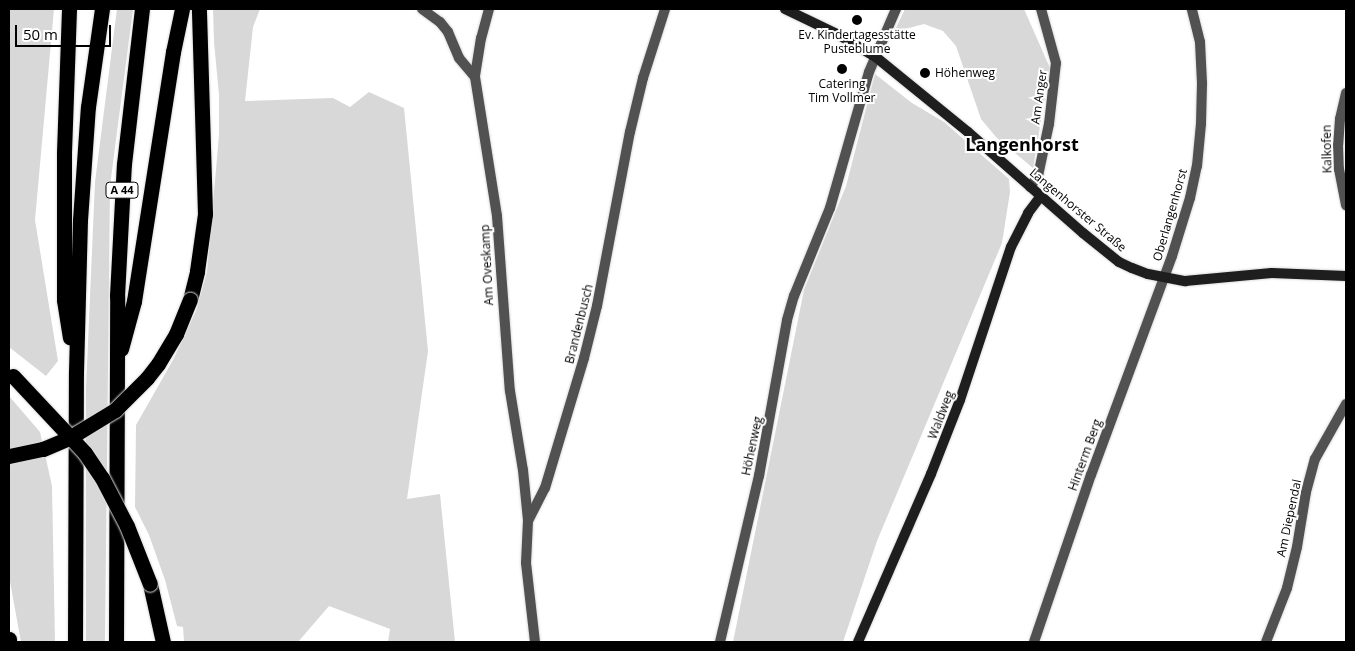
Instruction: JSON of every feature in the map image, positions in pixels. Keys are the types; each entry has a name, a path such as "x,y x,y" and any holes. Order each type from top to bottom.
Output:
{"highway":[{"path":"69,9 64,154 64,300 76,372"},
{"path":"75,642 76,372 80,220 88,107 102,9"},
{"name":"A 44","path":"116,642 115,372 117,287 124,164 142,9"},
{"path":"115,372 134,301 173,52 182,9"},
{"path":"9,456 43,449 69,438 115,410 148,378 176,334 190,300 197,271 204,214 198,9"},
{"path":"11,375 85,453 102,478 127,526 150,584 163,642"}],"street":[{"path":"422,9 440,22 448,32 459,58 475,77"},
{"name":"Am Oveskamp","path":"489,9 481,38 475,77 497,216 510,391 523,470 528,521"},
{"name":"Brandenbusch","path":"535,642 526,562 528,521 545,488 598,306 630,132 643,78 665,9"},
{"name":"Langenhorster Straße","path":"785,9 839,35 877,58 968,132 1119,262 1148,274 1164,278 1205,281 1272,273 1346,276"},
{"name":"Höhenweg","path":"720,642 759,476 787,320 794,296 830,208 870,72 896,9"},
{"name":"Am Anger","path":"1030,187 1038,176 1040,167 1049,124 1056,63 1041,9"},
{"name":"Oberlangenhorst","path":"1164,278 1190,198 1202,124 1202,63 1192,9"},
{"name":"Kalkofen","path":"1346,93 1340,119 1338,144 1339,169 1346,205"},
{"name":"Waldweg","path":"858,642 932,474 960,400 1011,247 1028,213 1041,196"},
{"name":"Hinterm Berg","path":"1034,642 1074,521 1164,278"},
{"name":"Am Diependal","path":"1266,642 1287,588 1297,547 1306,492 1315,459 1346,404"}],"shaded area":[{"path":"9,9 54,9 35,220 58,361 46,376 9,347"},
{"path":"117,9 133,9 110,186 105,642 86,642 86,388 95,182"},
{"path":"213,9 260,9 253,27 245,101 333,98 350,107 369,92 404,108 428,351 407,499 440,494 455,642 388,642 390,629 329,606 298,642 184,642 183,627 177,626 165,580 149,535 135,507 136,425 173,360 196,311 207,272 219,135 219,95"},
{"path":"905,9 1024,9 1050,68 1033,168 996,137 981,119 956,46 943,31 924,24 894,32"},
{"path":"875,74 912,103 944,122 1009,179 1010,192 1002,243 877,541 843,642 733,642 804,290 846,186"},
{"path":"9,396 40,432 52,486 55,642 21,642 9,576"}],"place":[{"name":"Ev. Kindertagesstätte Pusteblume","path":"857,20"},
{"name":"Catering Tim Vollmer","path":"842,69"},
{"name":"Höhenweg","path":"925,73"}],"district":[{"name":"Langenhorst","path":"1022,144"}]}
